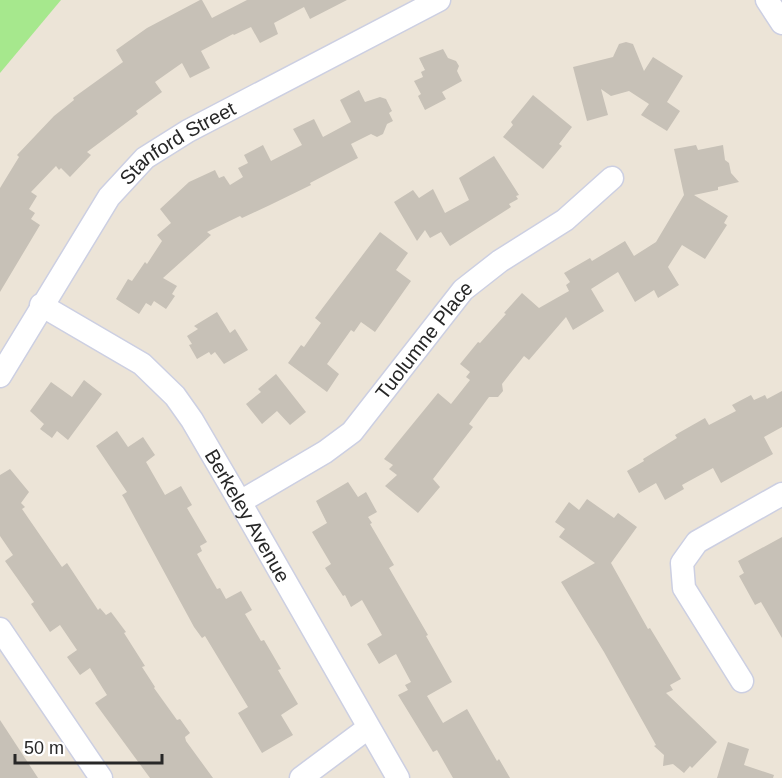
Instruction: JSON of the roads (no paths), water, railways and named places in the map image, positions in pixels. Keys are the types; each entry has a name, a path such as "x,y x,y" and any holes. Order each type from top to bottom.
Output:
{"street":[{"name":"Stanford Street","path":"0,376 41,305 109,197 145,158 188,131 439,0"},
{"path":"767,0 782,23"},
{"name":"Tuolumne Place","path":"240,502 325,452 352,432 463,290 500,261 565,220 612,178"},
{"name":"Berkeley Avenue","path":"41,305 142,364 175,396 240,502 398,778"},
{"path":"742,681 684,588 682,563 697,542 782,494"},
{"path":"0,629 101,778"},
{"path":"301,778 368,728"}]}
